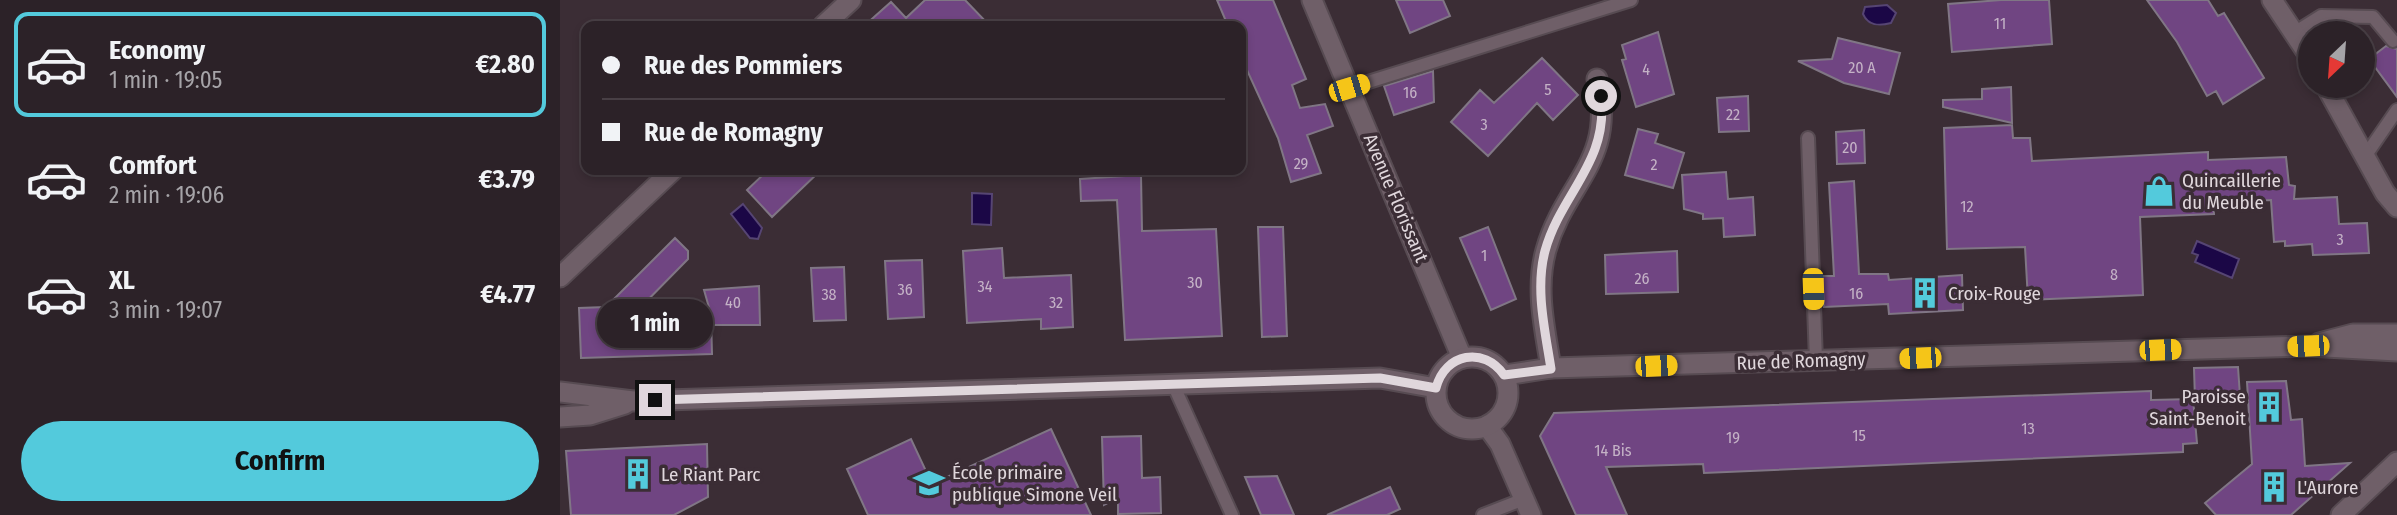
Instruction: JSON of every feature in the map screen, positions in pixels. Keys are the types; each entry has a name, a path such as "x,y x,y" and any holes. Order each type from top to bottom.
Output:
{"street":[{"path":"829,21 851,0"},
{"name":"Avenue Florissant","path":"1312,0 1462,358"},
{"path":"2272,0 2298,39"},
{"path":"1551,369 1541,296 1543,261 1554,229 1599,142 1603,109 1597,79"},
{"path":"2333,98 2385,193 2397,207"},
{"path":"2366,155 2397,181"},
{"path":"560,278 668,175"},
{"name":"Rue de Romagny","path":"2308,346 2353,334 2397,334"},
{"name":"Rue de Romagny","path":"1504,375 1551,369 2308,346 2397,351"},
{"path":"1462,358 1484,358 1504,375 1508,387 1507,404 1502,415 1488,426 1471,429 1450,422 1438,404 1436,388 1444,370 1462,358"},
{"path":"560,392 633,401 1380,378 1436,388"},
{"path":"560,417 590,415 633,401"},
{"path":"1488,426 1500,444 1527,507"},
{"path":"2341,515 2397,462"}],"lane":[{"path":"1349,88 1631,0"},
{"path":"2294,33 2321,16 2374,17 2393,41"},
{"path":"2366,155 2397,110"},
{"path":"1808,138 1816,361"},
{"path":"1172,384 1232,515"},
{"path":"1483,515 1527,507"}],"shaded area":[{"path":"1887,5 1896,13 1891,23 1874,24 1863,14 1865,7"},
{"path":"972,193 992,194 991,225 972,224"},
{"path":"743,204 762,228 758,239 750,238 731,214"},
{"path":"2197,241 2239,259 2232,278 2195,262 2198,255 2192,253"}],"building":[{"path":"925,0 965,0 985,21 870,21 891,2 906,18"},
{"path":"1217,0 1273,0 1306,79 1292,85 1300,108 1325,104 1333,126 1307,135 1321,173 1291,182 1278,138 1246,68 1246,21 1226,21"},
{"path":"1396,0 1443,0 1450,16 1410,33"},
{"path":"2049,0 2052,44 1952,52 1948,4"},
{"path":"2147,0 2208,0 2218,16 2224,13 2264,78 2223,104 2216,91 2207,96 2177,42"},
{"path":"1658,32 1674,94 1636,107 1622,60 1626,59 1622,45"},
{"path":"1838,38 1900,53 1889,94 1844,83 1798,61 1832,59"},
{"path":"2386,46 2397,49 2397,97 2375,67 2375,54"},
{"path":"1542,58 1578,95 1553,120 1537,103 1488,156 1451,122 1480,90 1494,103"},
{"path":"1433,71 1434,102 1394,115 1384,86"},
{"path":"2011,87 2012,123 1943,107 1943,100 1982,99 1982,89"},
{"path":"1748,96 1749,131 1719,132 1717,98"},
{"path":"2012,125 2013,138 2030,138 2032,161 2208,152 2208,160 2286,157 2289,185 2295,186 2294,199 2337,197 2339,224 2367,223 2369,253 2313,255 2312,244 2285,246 2285,241 2274,242 2271,200 2213,203 2214,214 2140,217 2143,295 2028,300 2025,247 1947,249 1944,128"},
{"path":"1638,129 1658,134 1655,143 1684,153 1673,188 1625,175"},
{"path":"1864,130 1865,163 1837,164 1836,132"},
{"path":"1726,172 1728,199 1753,197 1755,235 1724,237 1723,218 1703,219 1703,214 1684,209 1682,175"},
{"path":"763,175 816,175 772,217 747,190"},
{"path":"1141,175 1142,231 1216,229 1222,336 1125,340 1117,200 1081,201 1080,179"},
{"path":"1854,181 1859,274 1888,274 1889,280 1962,275 1963,310 1889,314 1888,304 1824,307 1822,276 1834,276 1829,183"},
{"path":"1258,227 1283,227 1287,336 1262,337"},
{"path":"1488,227 1516,299 1491,310 1460,238"},
{"path":"675,238 688,251 688,259 631,317 711,315 712,354 581,358 579,308 606,307"},
{"path":"1002,248 1004,278 1071,275 1073,327 1041,329 1041,319 967,323 963,251"},
{"path":"1677,251 1678,292 1606,294 1605,255"},
{"path":"922,260 924,317 888,319 885,261"},
{"path":"844,267 846,320 814,321 811,268"},
{"path":"759,286 760,325 714,325 704,290"},
{"path":"2238,367 2240,396 2195,400 2194,368"},
{"path":"2286,381 2291,420 2302,419 2305,466 2350,463 2291,515 2216,515 2205,503 2252,464 2247,382"},
{"path":"2151,391 2151,400 2193,399 2197,443 2183,444 2183,452 1704,473 1703,464 1606,467 1627,515 1576,515 1540,436 1554,413"},
{"path":"1051,429 1091,515 868,515 847,469 911,439 932,484"},
{"path":"1141,436 1142,478 1160,477 1161,513 1118,514 1118,498 1104,505 1102,437"},
{"name":"Le Riant Parc","path":"707,444 708,497 674,515 571,515 566,451"},
{"path":"1277,476 1294,515 1261,515 1245,477"},
{"path":"1390,487 1400,509 1387,515 1327,515"}],"place":[{"name":"Quincaillerie du Meuble","path":"2159,191"},
{"name":"Croix-Rouge","path":"1925,293"},
{"name":"Paroisse Saint-Benoit","path":"2269,407"},
{"name":"Le Riant Parc","path":"638,474"},
{"name":"École primaire publique Simone Veil","path":"929,483"},
{"name":"L'Aurore","path":"2274,487"}],"route":[{"path":"655,400 1380,378 1409,381 1436,388 1441,374 1450,364 1468,356 1484,358 1494,363 1504,375 1551,369 1541,296 1543,261 1554,229 1597,149 1603,109 1601,96"}]}
